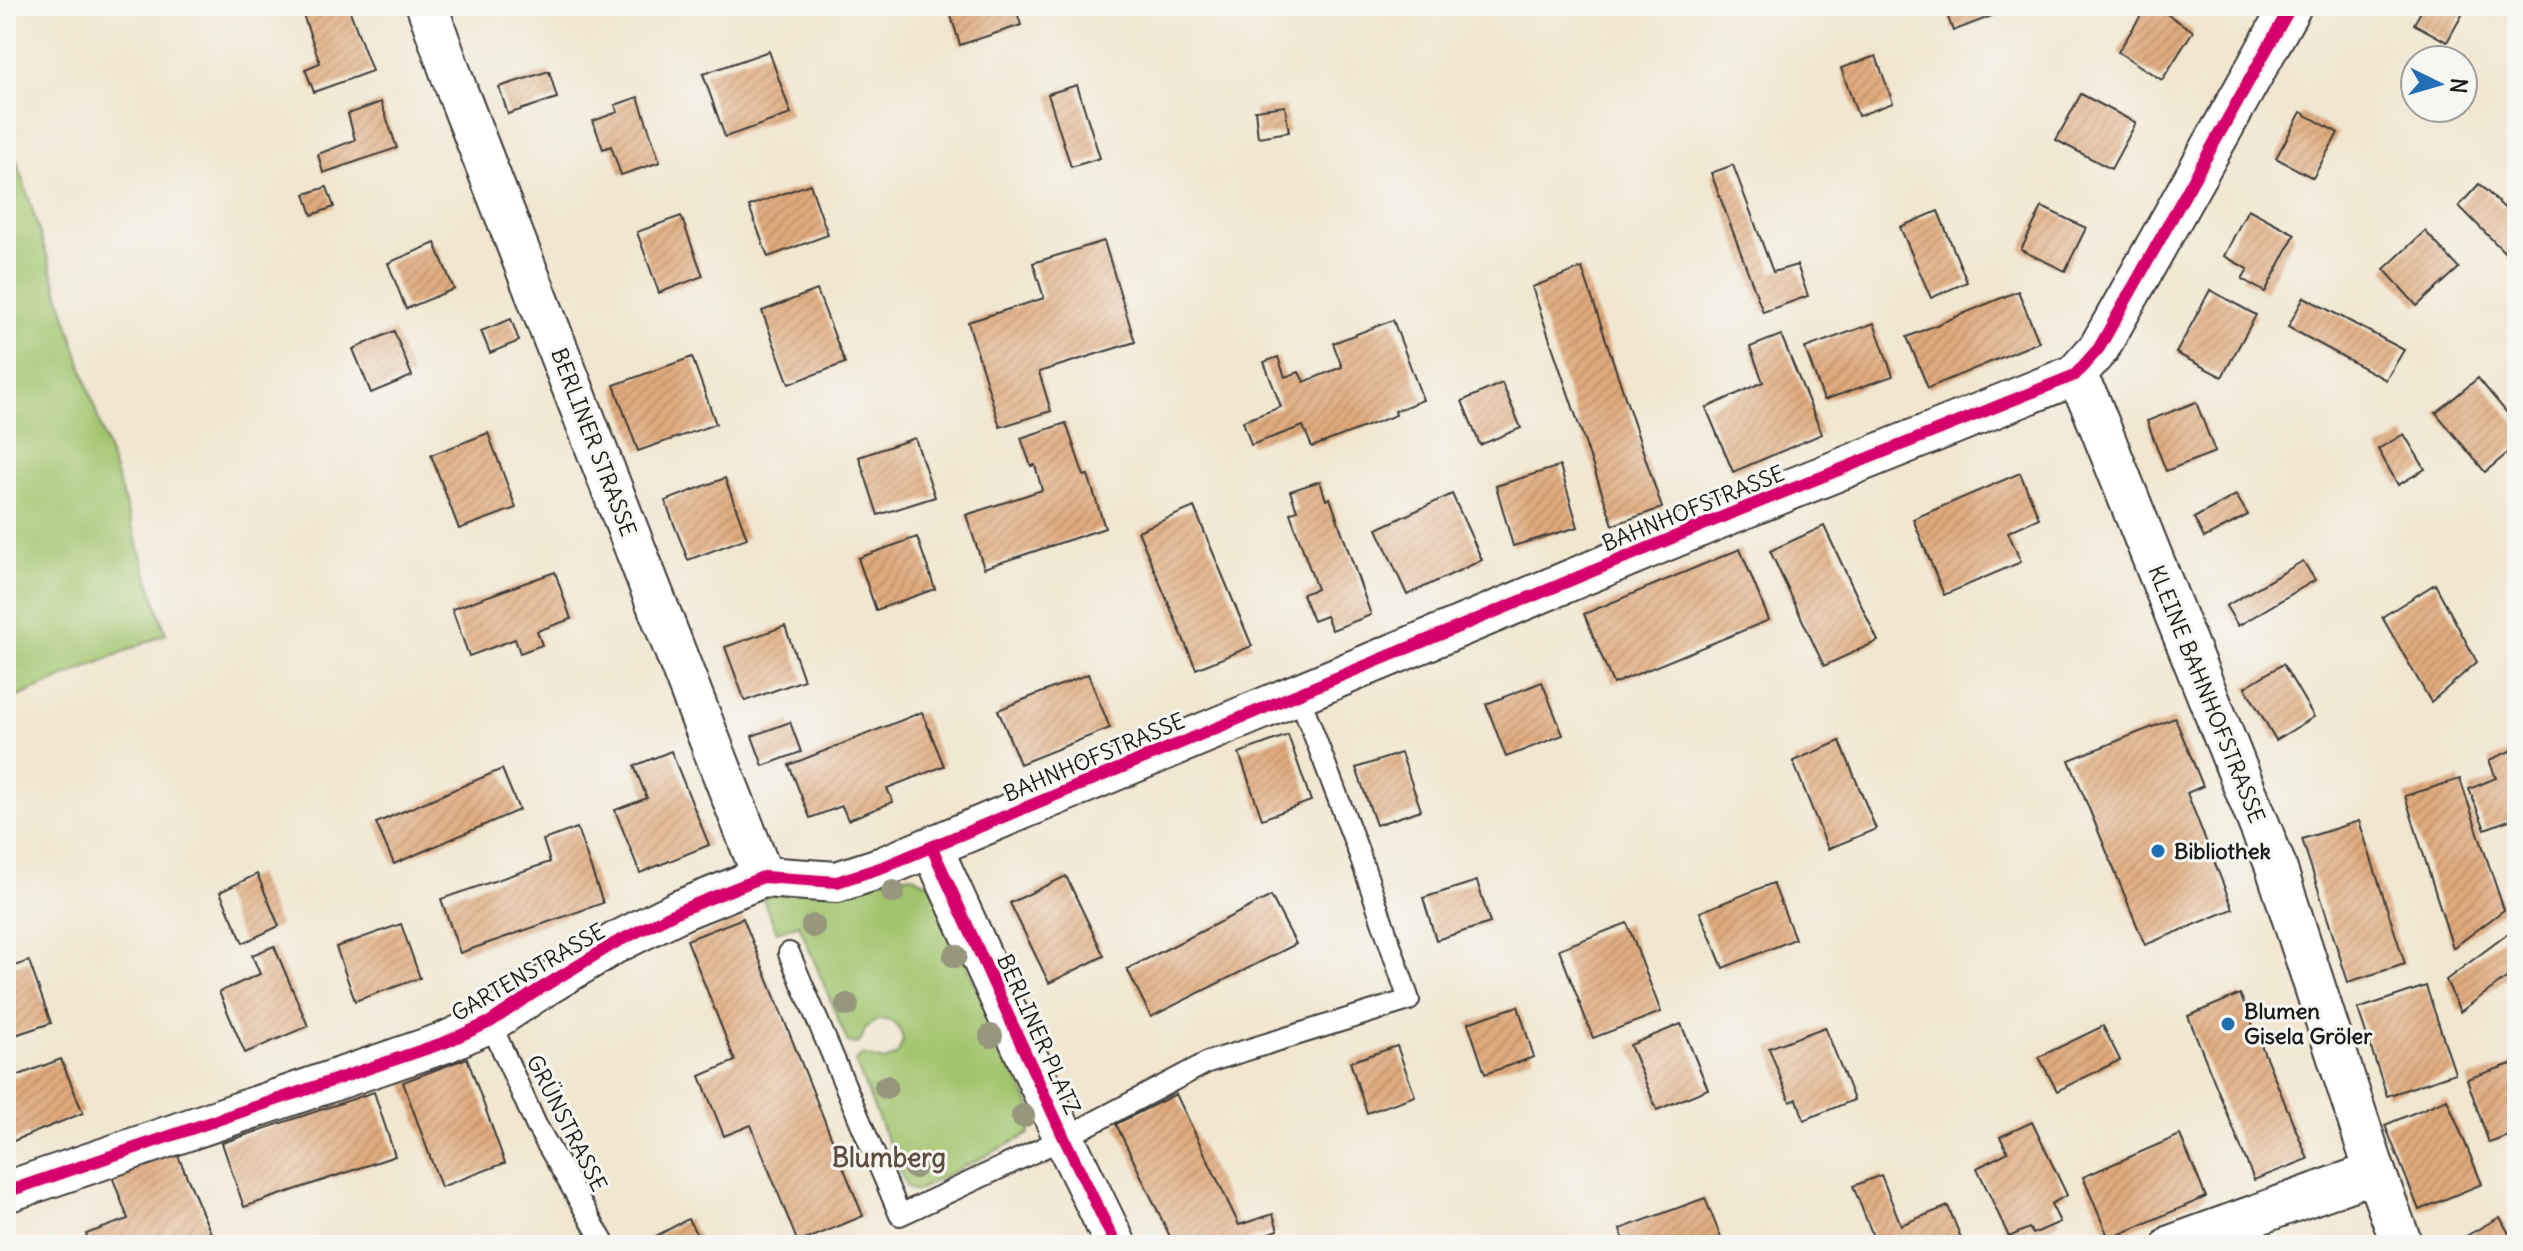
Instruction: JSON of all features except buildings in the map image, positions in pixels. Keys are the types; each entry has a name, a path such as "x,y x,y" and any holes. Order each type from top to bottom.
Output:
{"street":[{"name":"BERLINER STRASSE","path":"427,6 457,91 763,877"},
{"name":"BAHNHOFSTRASSE","path":"932,848 1713,521 2075,375 2099,348 2291,6"},
{"name":"KLEINE BAHNHOFSTRASSE","path":"2075,375 2090,402 2275,864 2375,1172 2402,1245"},
{"name":"GARTENSTRASSE","path":"6,1192 413,1055 490,1022 615,943 681,910 763,877 837,882 932,848"},
{"name":"BERLINER PLATZ","path":"932,848 1114,1240"},
{"path":"2173,1245 2375,1172"}],"lane":[{"path":"1064,1138 1208,1062 1409,1000 1359,853 1298,693"},
{"name":"BERLINER PLATZ","path":"789,953 900,1215 1064,1138"},
{"name":"GRÜNSTRASSE","path":"490,1022 536,1125 605,1245"}],"green space":[{"path":"6,126 166,634 6,702"},
{"path":"911,875 931,885 1035,1117 1029,1134 916,1191 907,1188 855,1062 862,1055 885,1061 897,1055 903,1041 900,1031 891,1022 877,1020 865,1029 861,1041 848,1043 799,924 777,932 762,897"}],"cycle path":[{"path":"6,1192 446,1042 490,1022 615,943 681,910 763,877 837,882 883,867 1727,515 2075,375 2099,348 2291,6"},
{"path":"932,848 1116,1245"}],"place":[{"name":"Bibliothek","path":"2158,851"},
{"name":"Blumen Gisela Gröler","path":"2228,1024"}],"district":[{"name":"Blumberg","path":"889,1158"}]}
